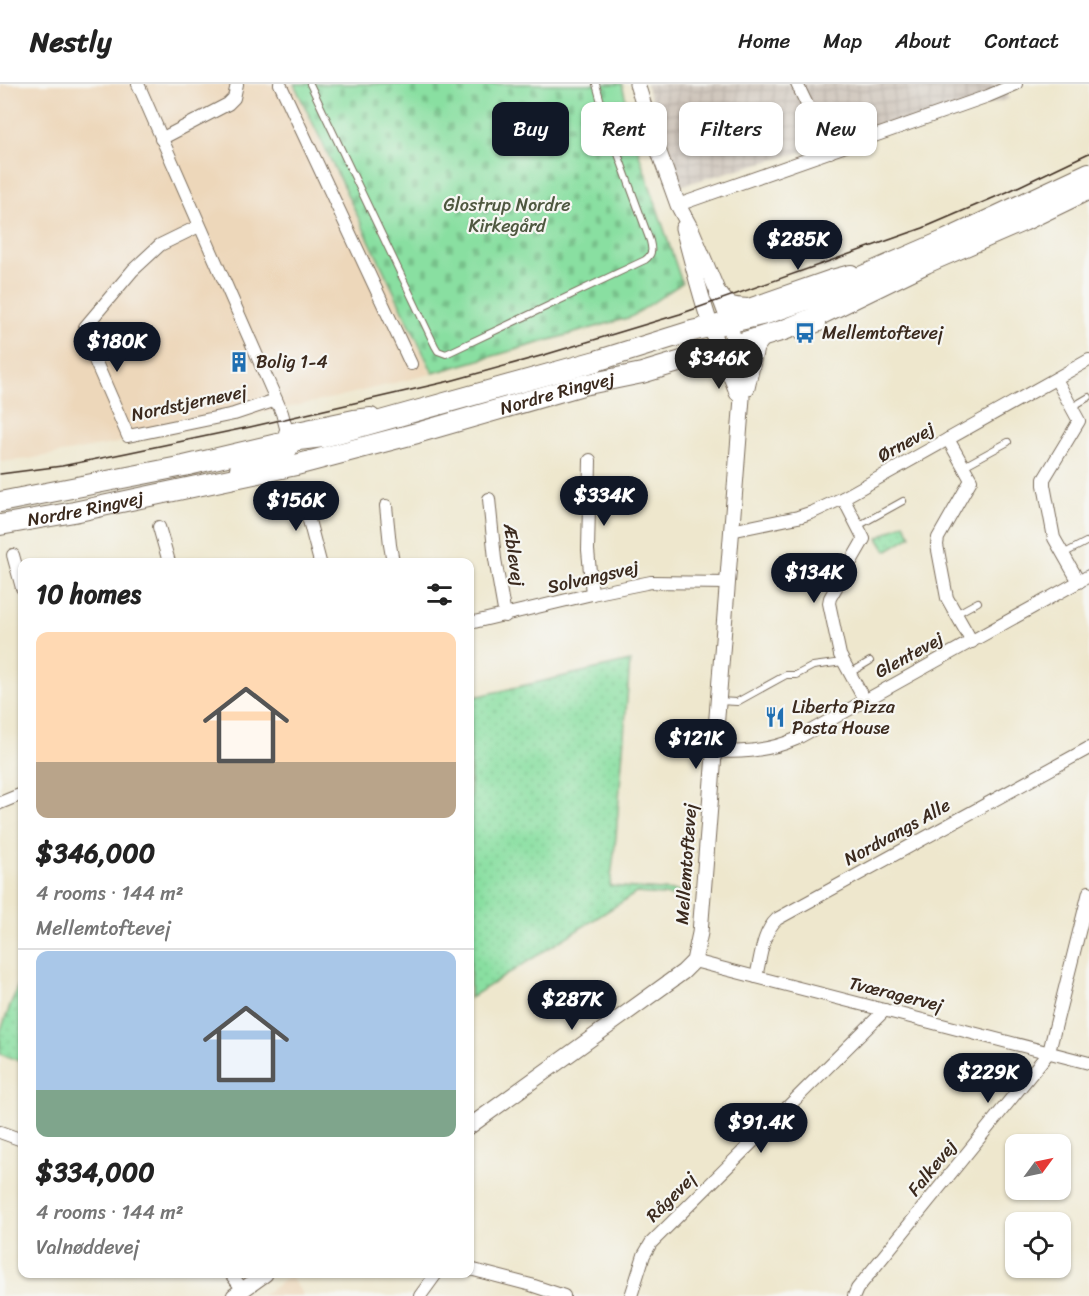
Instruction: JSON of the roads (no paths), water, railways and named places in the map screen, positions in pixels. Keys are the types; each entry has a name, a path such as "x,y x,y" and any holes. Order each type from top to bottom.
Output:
{"main road":[{"name":"Nordre Ringvej","path":"0,525 74,512 296,465 582,385 642,373 770,313 814,297 956,236 1089,173"},
{"name":"Nordre Ringvej","path":"0,502 184,466 289,437 323,437 596,361 722,335 765,336 819,316 926,263 1023,221 1089,189"},
{"path":"719,295 726,304 749,308 832,279 852,274 861,276"},
{"path":"196,487 223,474 284,455 288,448 289,437"},
{"path":"0,491 45,486 68,488"}],"street":[{"name":"Nordstjernevej","path":"138,84 282,413 296,465"},
{"path":"161,139 228,104 234,98 237,84"},
{"path":"280,84 411,364"},
{"path":"637,84 678,205 692,231 719,295 722,335"},
{"path":"797,84 806,102"},
{"path":"877,135 1016,84"},
{"path":"678,205 819,156"},
{"path":"678,205 698,284 722,335"},
{"name":"Nordstjernevej","path":"199,226 160,245 133,270 84,327 84,335 128,436 234,414 276,400"},
{"name":"Mellemtoftevej","path":"722,335 741,411"},
{"name":"Mellemtoftevej","path":"694,961 700,933 741,411 756,348 765,336"},
{"name":"Ørnevej","path":"731,531 798,517 843,498 1089,360"},
{"path":"1056,379 1072,407"},
{"name":"Glentevej","path":"714,751 744,752 783,744 801,736 1084,579 1063,554 1054,538 1044,482 1079,421 1072,407"},
{"name":"Glentevej","path":"948,439 971,478 971,482 937,543 946,595 972,642"},
{"path":"590,460 588,550 592,594"},
{"path":"302,494 319,558"},
{"name":"Glentevej","path":"843,498 864,536 864,541 829,601 840,655 865,701"},
{"name":"Æblevej","path":"489,499 495,559 505,616"},
{"path":"386,506 392,558"},
{"path":"159,527 168,558"},
{"path":"13,555 18,573"},
{"name":"Solvangsvej","path":"474,622 651,582 727,583"},
{"name":"Nordvangs Alle","path":"756,976 766,934 777,919 1089,748"},
{"path":"0,803 18,796"},
{"name":"Falkevej","path":"854,1296 857,1289 1049,1052 1089,892"},
{"path":"474,1123 668,984 694,961"},
{"name":"Tværagervej","path":"694,961 1089,1063"},
{"name":"Rågevej","path":"631,1296 644,1255 651,1242 885,1010"},
{"path":"0,1132 18,1139"},
{"path":"474,1270 531,1285 560,1296"},
{"path":"232,1278 238,1293 259,1278"},
{"path":"420,1296 433,1278"}],"lane":[{"path":"310,84 435,346 438,351 446,354 645,260 651,253 650,241 607,124 596,84"},
{"path":"799,336 823,327 819,316"},
{"path":"1072,407 1089,397"},
{"path":"964,466 1008,442"},
{"path":"858,526 903,501"},
{"path":"1063,554 1086,542"},
{"path":"956,614 978,602"},
{"path":"718,701 737,702 786,675 796,675 814,665 846,668 870,661"}],"tram line":[{"path":"0,474 62,466 250,427 450,381 544,355 680,314 923,228 1089,153"}],"place":[{"name":"Mellemtoftevej","path":"805,333"},
{"name":"Bolig 1-4","path":"239,362"},
{"name":"Liberta Pizza Pasta House","path":"775,717"}],"park label":[{"name":"Glostrup Nordre Kirkegård","path":"507,215"}]}
